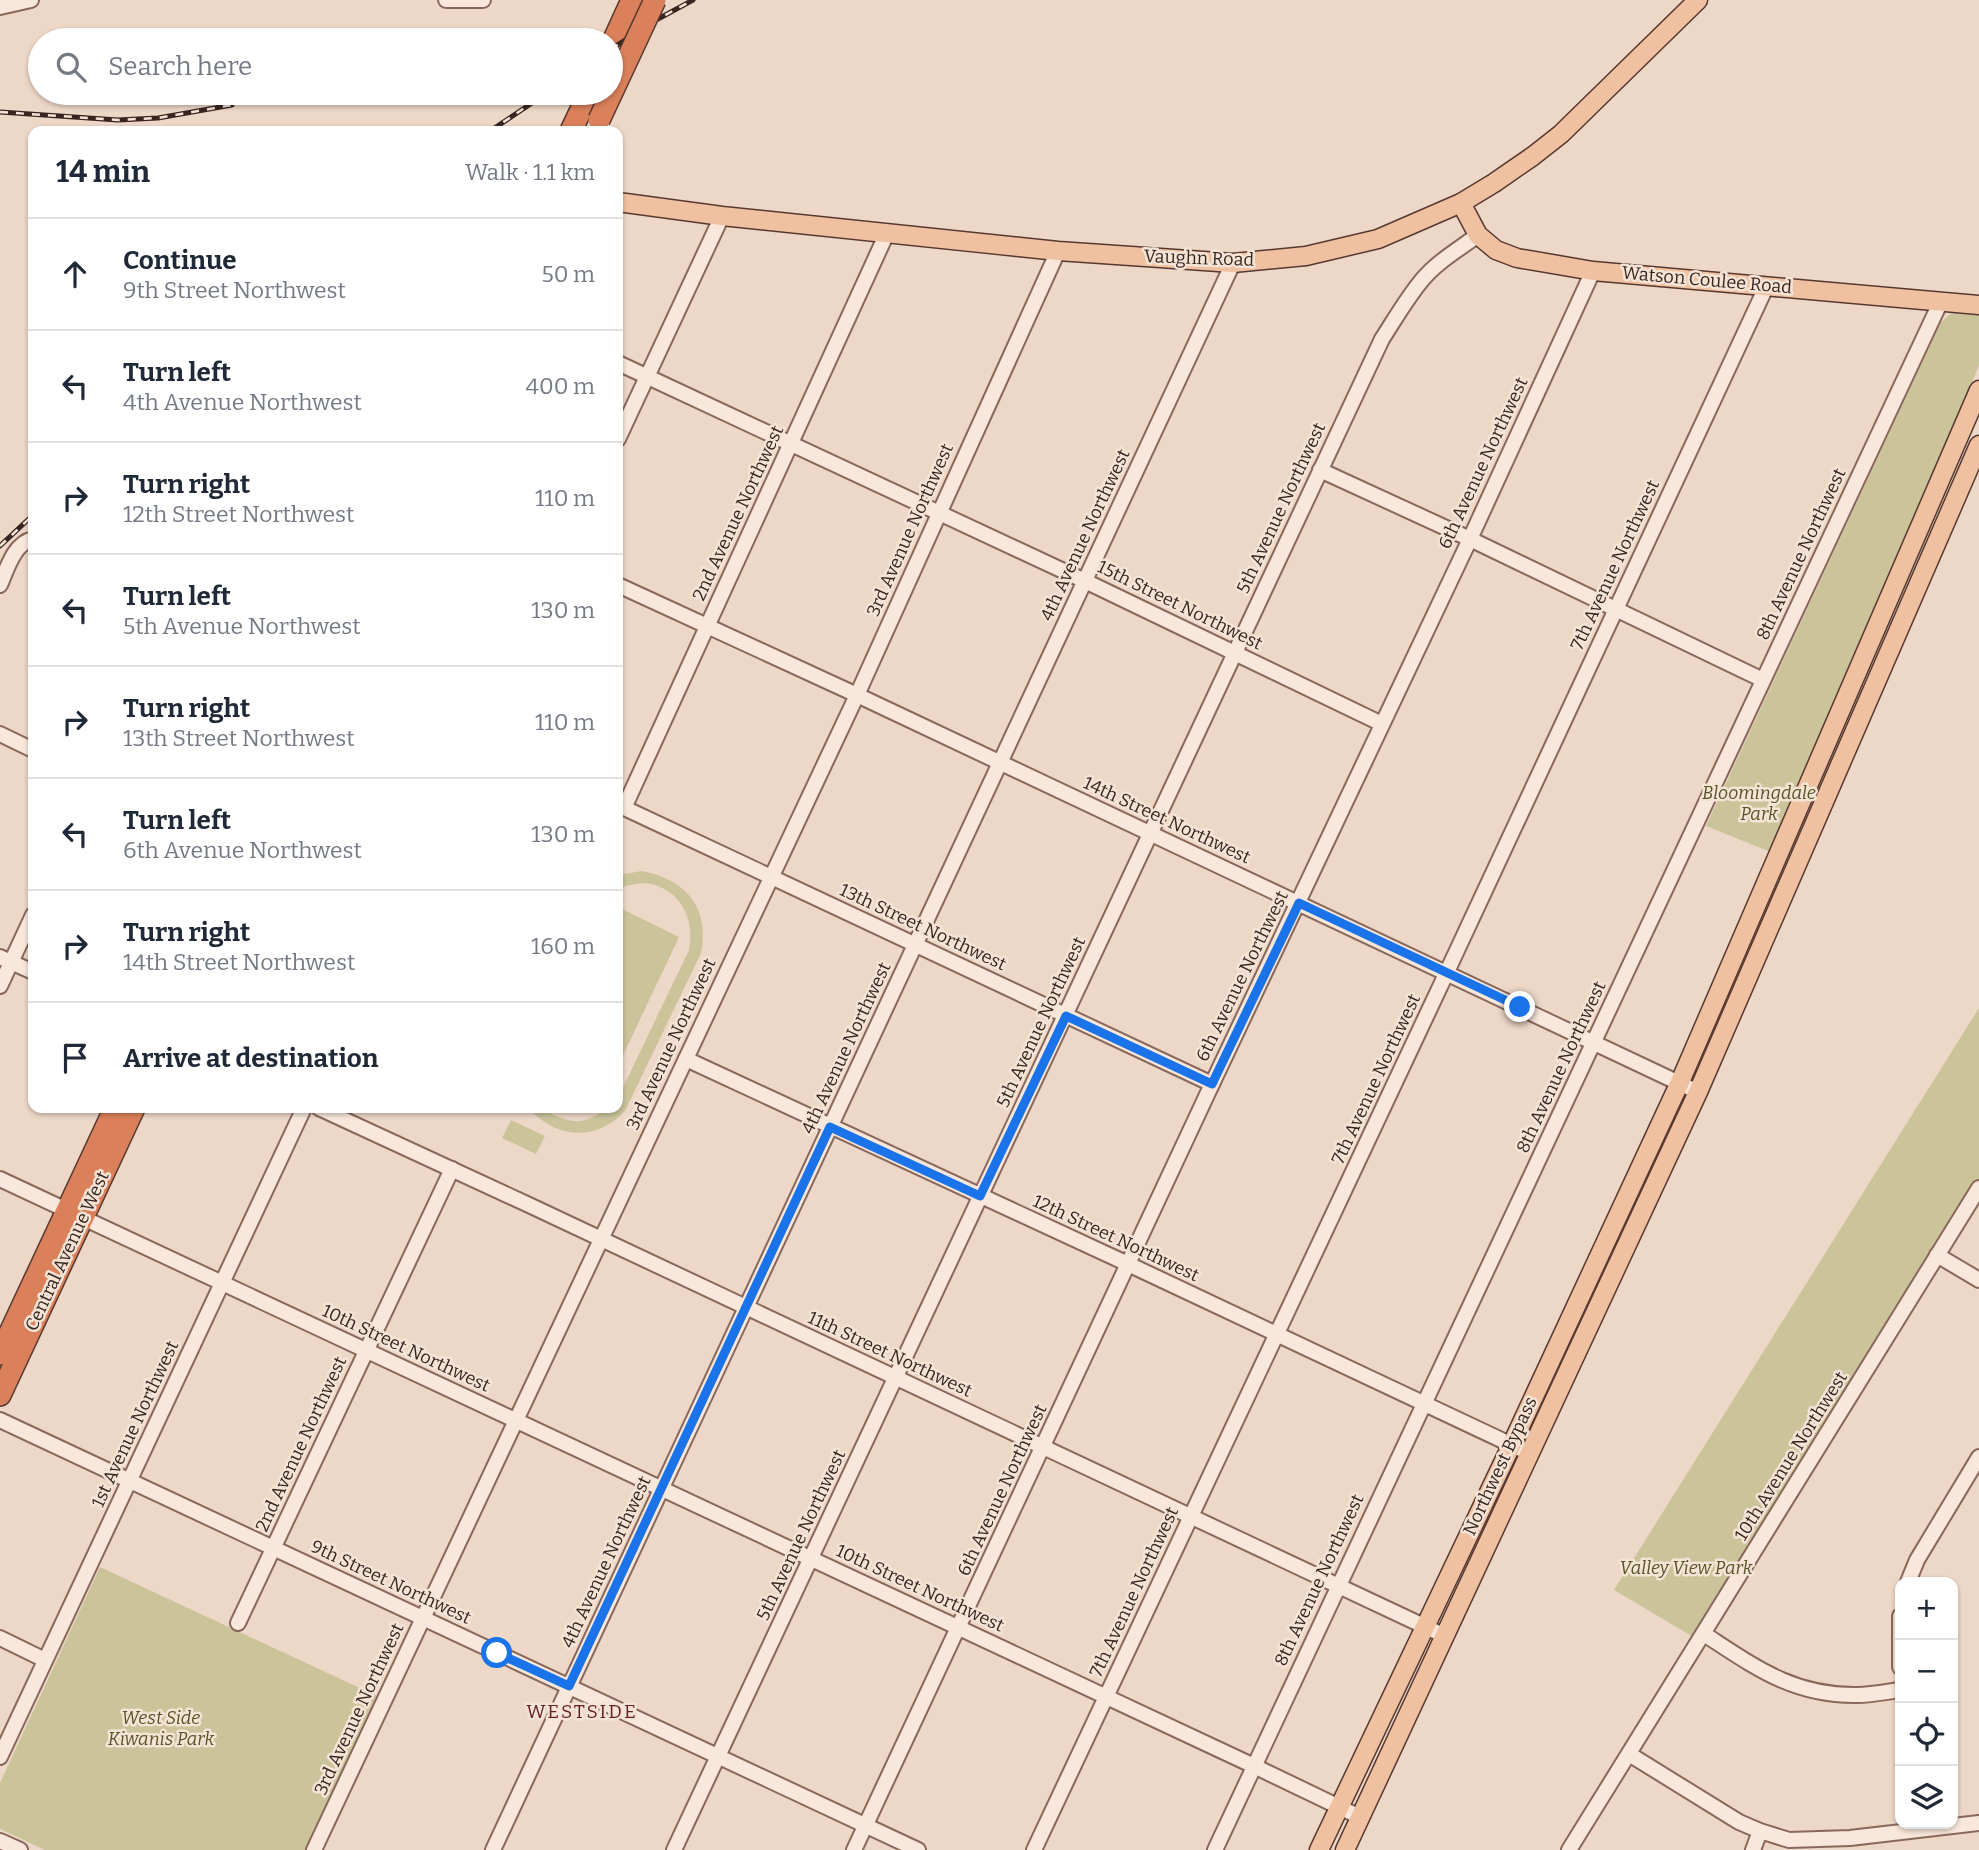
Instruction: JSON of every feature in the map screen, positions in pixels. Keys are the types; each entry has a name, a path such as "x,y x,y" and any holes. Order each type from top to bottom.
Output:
{"highway":[{"path":"619,28 632,0"},
{"path":"623,67 654,0"},
{"path":"574,126 585,105"},
{"path":"582,126 588,105"},
{"path":"596,126 606,105"},
{"name":"Central Avenue West","path":"0,1395 75,1214 113,1113"},
{"name":"Central Avenue West","path":"0,1354 131,1113"}],"main road":[{"name":"Vaughn Road","path":"623,203 722,216 1058,251 1233,263 1307,256 1378,239 1461,203 1523,163 1561,134 1698,0"},
{"path":"1461,203 1478,236"},
{"name":"Watson Coulee Road","path":"1478,236 1496,250 1517,258 1593,271 1979,305"},
{"name":"Northwest Bypass","path":"1319,1850 1680,1082 1979,390"},
{"name":"Northwest Bypass","path":"1345,1850 1698,1092 1979,445"}],"street":[{"path":"0,7 31,0"},
{"path":"446,0 483,0"},
{"path":"623,428 722,216"},
{"name":"2nd Avenue Northwest","path":"623,803 887,233"},
{"name":"5th Avenue Northwest","path":"674,1850 1382,339 1423,278 1478,236"},
{"name":"3rd Avenue Northwest","path":"314,1850 856,695 1058,251"},
{"name":"4th Avenue Northwest","path":"493,1850 1233,263"},
{"name":"6th Avenue Northwest","path":"854,1850 1470,539 1593,271"},
{"name":"7th Avenue Northwest","path":"1034,1850 1767,285"},
{"name":"8th Avenue Northwest","path":"1214,1850 1941,301"},
{"name":"15th Street Northwest","path":"623,365 1085,581 1382,724"},
{"path":"1320,470 1763,680"},
{"path":"0,585 15,553 28,542"},
{"name":"14th Street Northwest","path":"623,587 1698,1092"},
{"path":"0,734 28,748"},
{"name":"13th Street Northwest","path":"623,808 1212,1084"},
{"path":"0,986 6,959 28,923"},
{"path":"6,959 28,970"},
{"name":"12th Street Northwest","path":"685,1059 1128,1264 1529,1454"},
{"name":"1st Avenue Northwest","path":"0,1757 302,1113"},
{"name":"11th Street Northwest","path":"330,1113 1444,1636"},
{"name":"2nd Avenue Northwest","path":"238,1623 452,1169"},
{"name":"10th Street Northwest","path":"0,1179 1360,1817"},
{"name":"10th Avenue Northwest","path":"1569,1850 1979,1188"},
{"path":"1937,1255 1979,1280"},
{"name":"9th Street Northwest","path":"0,1420 918,1850"},
{"path":"1910,1577 1917,1560 1979,1457"},
{"path":"1704,1633 1761,1671 1789,1684 1821,1693 1858,1695 1895,1691"},
{"path":"0,1638 45,1660"},
{"path":"1629,1754 1739,1822 1789,1840 1851,1844 1909,1829"},
{"path":"1958,1825 1979,1824"},
{"path":"1753,1850 1760,1831"},
{"path":"0,1841 20,1850"}],"green space":[{"name":"Bloomingdale Park","path":"1954,311 1979,314 1979,365 1778,855 1706,826 1941,322"},
{"path":"642,871 658,875 682,889 698,909 703,937 701,953 623,1113 623,1088 689,950 690,928 684,909 671,893 647,883 623,887 623,874"},
{"path":"623,909 679,937 623,1055"},
{"name":"Valley View Park","path":"1979,1008 1979,1188 1700,1641 1614,1590"},
{"path":"534,1113 548,1113 576,1121 600,1113 623,1113 601,1128 576,1133 551,1126"},
{"path":"511,1120 545,1136 536,1154 502,1138"},
{"name":"West Side Kiwanis Park","path":"100,1567 379,1697 307,1850 45,1850 0,1829 0,1783"}],"railway":[{"path":"623,41 693,0"},
{"path":"0,112 118,120 158,118 232,105"},
{"path":"498,126 529,105"},
{"path":"0,546 28,520"}],"district":[{"name":"WESTSIDE","path":"582,1711"}],"route":[{"path":"497,1653 569,1686 830,1127 980,1196 1066,1016 1212,1084 1299,903 1520,1007"}]}
